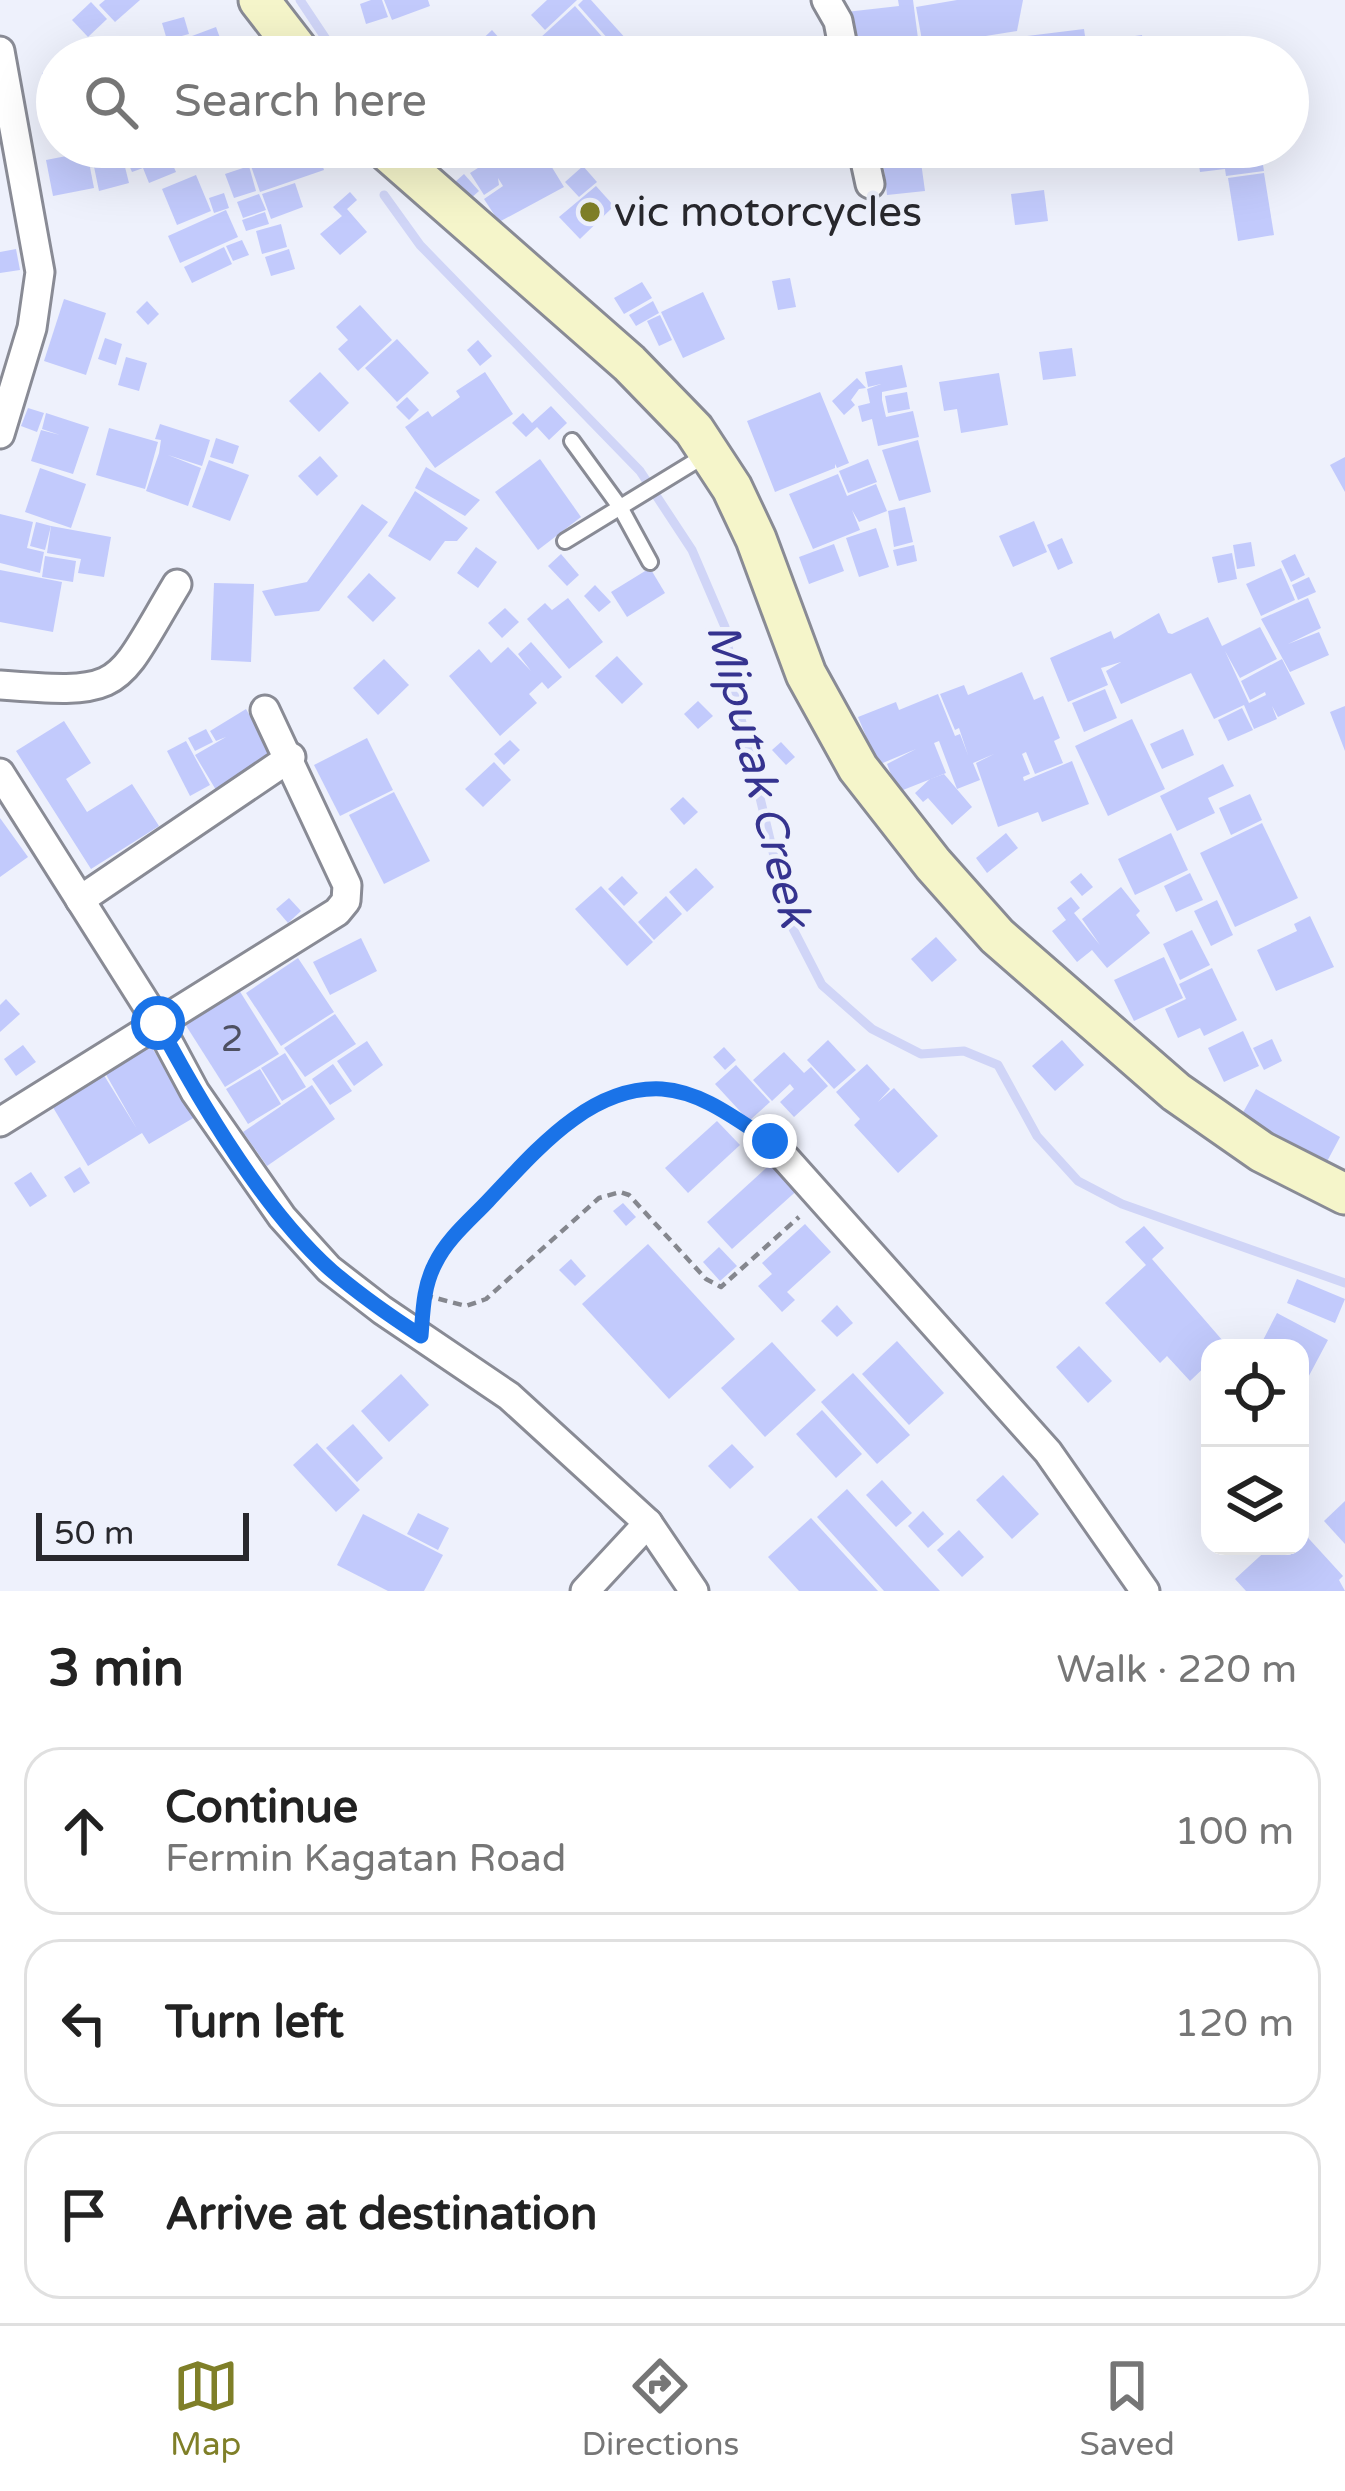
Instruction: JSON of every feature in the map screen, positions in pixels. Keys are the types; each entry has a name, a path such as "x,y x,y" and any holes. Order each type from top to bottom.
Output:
{"main road":[{"path":"260,0 287,36"},
{"path":"407,168 628,363 694,430 732,488 806,674 857,768 997,936 1176,1093 1262,1152 1345,1194"}],"street":[{"path":"826,0 840,36"},
{"path":"0,51 40,272 32,328 0,434"},
{"path":"867,168 870,184"},
{"path":"0,685 75,691 104,686 124,672 176,584"},
{"path":"0,1122 337,912 346,901 347,885 266,710"},
{"path":"80,900 291,757"},
{"path":"0,773 158,1023 195,1092 282,1217 329,1269 509,1396 648,1523 694,1591"},
{"path":"770,1141 1048,1452 1145,1591"},
{"path":"585,1591 648,1523"}],"lane":[{"path":"572,441 620,508 650,562"},
{"path":"565,541 709,453"}],"path":[{"path":"421,1336 424,1295 447,1244 531,1156 575,1118 604,1101 662,1089 692,1095 770,1141"},
{"path":"424,1295 466,1306 486,1299 599,1198 620,1192 637,1202 706,1279 721,1287 820,1196"}],"building":[{"path":"105,0 140,0 115,22 99,5"},
{"path":"382,0 388,17 366,24 360,4"},
{"path":"384,0 428,0 430,6 392,20"},
{"path":"547,0 577,0 545,30 531,15"},
{"path":"591,0 623,36 605,36 578,5"},
{"path":"898,0 913,0 918,36 849,36 846,12 899,6"},
{"path":"957,0 1023,0 1017,31 986,36 921,36 916,7"},
{"path":"91,2 107,19 89,36 72,20"},
{"path":"575,6 601,36 542,36"},
{"path":"184,17 189,34 166,36 162,23"},
{"path":"216,27 219,36 192,36"},
{"path":"1084,29 1085,36 1027,36"},
{"path":"48,168 90,168 94,188 53,196"},
{"path":"94,168 125,168 129,183 99,191"},
{"path":"143,168 174,168 176,172 149,183"},
{"path":"250,168 256,191 234,198 225,174"},
{"path":"252,168 323,168 324,170 260,192"},
{"path":"478,168 552,168 564,187 499,222 484,199 503,186 498,178 499,185 484,195 470,173"},
{"path":"585,168 597,182 579,197 565,182"},
{"path":"884,168 922,168 925,191 887,195"},
{"path":"1199,168 1264,168 1264,171 1226,176 1225,169 1200,172"},
{"path":"1264,173 1274,235 1238,241 1228,178"},
{"path":"464,174 479,191 470,199 455,182"},
{"path":"196,175 211,211 177,225 162,189"},
{"path":"295,183 303,207 271,219 262,194"},
{"path":"596,186 614,206 580,239 559,217"},
{"path":"1044,190 1048,221 1015,225 1011,194"},
{"path":"350,192 357,200 347,209 367,232 340,255 320,234 342,216 333,207"},
{"path":"224,193 229,208 214,213 209,198"},
{"path":"259,194 266,210 243,218 237,202"},
{"path":"226,210 238,237 180,263 168,236"},
{"path":"265,212 269,224 246,231 242,220"},
{"path":"281,224 287,247 262,254 256,231"},
{"path":"242,240 249,255 233,261 226,246"},
{"path":"224,247 232,264 192,283 184,267"},
{"path":"16,249 20,270 0,273 0,252"},
{"path":"289,249 295,269 271,276 265,257"},
{"path":"790,278 796,307 778,310 772,281"},
{"path":"642,282 652,298 624,314 614,298"},
{"path":"703,292 725,339 683,358 661,312"},
{"path":"64,299 106,313 86,375 44,361"},
{"path":"147,301 159,314 148,325 136,312"},
{"path":"653,301 659,313 636,326 629,315"},
{"path":"360,305 392,340 358,371 338,349 348,340 336,327"},
{"path":"660,315 672,340 659,346 647,321"},
{"path":"105,338 122,344 116,365 98,359"},
{"path":"397,339 429,373 397,402 365,368"},
{"path":"478,340 492,356 480,366 467,350"},
{"path":"1072,348 1076,376 1043,380 1039,352"},
{"path":"126,357 147,363 139,391 118,385"},
{"path":"902,365 907,387 882,392 886,417 913,411 919,437 878,446 872,419 862,422 858,406 870,403 867,389 881,384 868,387 865,372"},
{"path":"320,372 349,403 319,432 289,401"},
{"path":"485,372 513,414 435,468 405,427 428,411 432,417 460,397 456,391"},
{"path":"999,373 1008,425 961,433 957,409 944,411 939,382"},
{"path":"857,378 866,388 859,389 851,400 855,405 844,415 832,401"},
{"path":"820,392 849,463 837,468 835,464 835,468 775,492 747,421"},
{"path":"907,392 910,409 888,413 885,396"},
{"path":"407,397 419,410 409,420 396,407"},
{"path":"551,406 567,423 549,440 537,427 526,437 512,423 523,413 532,423"},
{"path":"28,408 44,413 37,432 21,426"},
{"path":"46,413 89,427 73,474 31,461 41,430 60,435 42,429"},
{"path":"160,424 210,440 202,466 168,455 201,468 188,506 146,491 159,453 161,440 155,439"},
{"path":"109,428 158,442 145,489 96,475"},
{"path":"216,438 239,446 233,464 210,457"},
{"path":"918,440 931,492 899,501 882,450"},
{"path":"320,456 338,476 317,496 298,476"},
{"path":"1345,457 1345,492 1330,465"},
{"path":"540,459 581,517 538,550 495,492"},
{"path":"868,459 877,482 848,493 839,471"},
{"path":"209,460 249,475 230,521 192,507"},
{"path":"426,467 480,500 465,516 415,488"},
{"path":"40,468 86,484 71,528 25,512"},
{"path":"838,474 847,496 876,484 887,511 859,522 852,510 860,530 813,549 789,494"},
{"path":"415,491 468,528 457,541 445,541 430,561 388,536"},
{"path":"362,504 388,522 319,611 275,616 262,591 307,582"},
{"path":"905,507 913,542 894,547 888,511"},
{"path":"0,514 33,522 27,548 44,552 40,573 0,563"},
{"path":"1034,521 1047,552 1013,567 999,536"},
{"path":"36,522 51,526 45,550 30,546"},
{"path":"51,526 111,537 104,577 78,573 81,559 47,553"},
{"path":"876,528 889,567 859,577 846,538"},
{"path":"1062,538 1073,563 1058,570 1047,545"},
{"path":"1251,542 1255,566 1237,569 1233,545"},
{"path":"834,544 844,571 809,584 799,557"},
{"path":"914,545 917,561 897,566 893,550"},
{"path":"476,547 497,562 478,588 457,573"},
{"path":"1232,553 1237,579 1218,583 1212,557"},
{"path":"561,554 579,575 567,586 548,566"},
{"path":"1295,554 1305,575 1291,582 1281,561"},
{"path":"45,556 76,561 73,582 42,577"},
{"path":"650,568 665,593 627,617 611,592"},
{"path":"1281,568 1295,600 1261,616 1246,584"},
{"path":"0,570 62,582 53,632 0,622"},
{"path":"369,573 396,598 373,622 347,597"},
{"path":"1309,577 1316,592 1298,600 1292,585"},
{"path":"214,583 254,584 251,662 211,660"},
{"path":"595,585 611,602 599,612 584,596"},
{"path":"568,598 603,642 569,669 527,619 545,603 552,610"},
{"path":"1308,598 1321,628 1288,644 1319,632 1329,655 1290,672 1261,619"},
{"path":"505,608 519,622 502,638 488,623"},
{"path":"1159,613 1172,634 1208,617 1222,646 1260,627 1277,659 1240,678 1225,651 1249,703 1265,692 1250,700 1241,681 1282,659 1305,704 1278,717 1272,706 1277,719 1254,729 1244,705 1214,719 1191,673 1121,704 1106,671 1121,662 1101,668 1108,685 1068,702 1050,658 1111,631 1114,639"},
{"path":"531,642 562,677 548,689 542,682 529,694 537,703 500,736 449,676 479,649 491,663 508,647 531,671 518,654"},
{"path":"617,656 643,684 622,704 595,676"},
{"path":"384,659 409,685 378,715 353,688"},
{"path":"1022,672 1034,700 1043,696 1060,738 1054,741 1063,763 1035,774 1026,752 1022,754 1030,774 1024,781 1072,761 1089,804 1042,822 1038,812 998,827 976,763 994,754 973,763 980,780 957,789 939,741 934,743 946,773 898,792 887,764 916,749 878,765 858,717 896,702 899,710 938,694 955,736 960,734 968,755 959,728 955,730 940,694 964,685 968,695"},
{"path":"1105,689 1117,718 1084,732 1072,703"},
{"path":"698,701 713,716 698,729 684,714"},
{"path":"1345,706 1345,751 1330,712"},
{"path":"1242,708 1253,730 1228,741 1218,720"},
{"path":"246,709 278,763 219,795 195,755 226,737 216,741 210,731"},
{"path":"1132,719 1165,789 1108,816 1075,746"},
{"path":"64,721 91,763 66,779 87,812 132,784 159,826 91,869 16,751"},
{"path":"206,729 213,742 195,751 188,738"},
{"path":"1183,729 1194,755 1162,769 1150,744"},
{"path":"367,738 393,790 340,816 314,765"},
{"path":"510,740 520,750 504,765 494,754"},
{"path":"186,741 210,785 190,796 167,751"},
{"path":"781,742 795,757 786,765 772,750"},
{"path":"494,762 511,780 483,807 465,789"},
{"path":"1223,764 1234,786 1208,798 1215,813 1177,831 1160,796"},
{"path":"944,774 972,807 952,825 928,798 923,802 915,793"},
{"path":"394,792 430,861 384,884 349,815"},
{"path":"1250,794 1262,820 1231,835 1219,808"},
{"path":"683,797 698,812 684,825 670,809"},
{"path":"0,818 28,857 0,877"},
{"path":"1262,823 1298,898 1235,927 1200,853"},
{"path":"1006,833 1018,848 987,873 976,858"},
{"path":"1171,833 1188,870 1135,895 1118,859"},
{"path":"696,868 714,887 687,912 669,892"},
{"path":"1081,873 1093,887 1082,896 1070,882"},
{"path":"1190,873 1203,900 1176,912 1164,886"},
{"path":"622,876 638,893 624,906 608,889"},
{"path":"601,886 653,942 627,966 575,909"},
{"path":"1121,887 1150,933 1107,968 1092,950 1077,962 1052,931 1066,920 1057,908 1071,897 1080,908 1074,913 1100,945 1082,919"},
{"path":"666,896 682,914 654,940 638,922"},
{"path":"289,898 301,911 288,923 276,909"},
{"path":"1217,900 1233,935 1211,946 1194,911"},
{"path":"1310,916 1334,967 1276,991 1257,950 1297,931 1294,924"},
{"path":"1192,930 1210,965 1180,980 1163,944"},
{"path":"936,937 957,960 932,982 911,959"},
{"path":"361,938 377,971 330,995 313,962"},
{"path":"1164,957 1183,998 1134,1021 1114,980"},
{"path":"298,958 334,1012 281,1046 246,993"},
{"path":"1212,968 1237,1020 1204,1036 1200,1028 1178,1038 1165,1009 1186,999 1179,984"},
{"path":"239,990 279,1054 225,1087 185,1024"},
{"path":"6,999 20,1014 0,1032 0,1005"},
{"path":"335,1014 356,1044 305,1077 284,1048"},
{"path":"1243,1031 1259,1066 1224,1082 1208,1048"},
{"path":"1272,1039 1282,1061 1264,1070 1253,1048"},
{"path":"828,1040 856,1070 834,1089 807,1060"},
{"path":"1062,1040 1084,1065 1055,1091 1032,1066"},
{"path":"367,1041 383,1065 354,1086 337,1061"},
{"path":"149,1043 195,1117 149,1144 142,1133 88,1166 51,1104 102,1072 137,1129 104,1071"},
{"path":"23,1045 36,1062 16,1076 4,1059"},
{"path":"724,1047 736,1060 725,1070 713,1057"},
{"path":"784,1052 804,1073 811,1067 828,1086 794,1117 780,1102 794,1089 790,1084 772,1101 753,1080"},
{"path":"285,1053 306,1087 282,1101 261,1068"},
{"path":"333,1064 352,1091 330,1105 312,1079"},
{"path":"867,1064 890,1089 878,1102 894,1088 938,1136 898,1173 854,1125 860,1119 836,1092"},
{"path":"736,1065 770,1102 749,1121 715,1084"},
{"path":"260,1069 281,1104 248,1124 226,1089"},
{"path":"312,1085 335,1119 267,1166 243,1132"},
{"path":"1256,1089 1340,1137 1323,1169 1241,1116"},
{"path":"717,1121 740,1145 688,1193 665,1168"},
{"path":"777,1158 802,1186 732,1249 707,1222"},
{"path":"80,1167 90,1183 74,1193 64,1177"},
{"path":"31,1172 47,1196 30,1207 14,1183"},
{"path":"623,1203 636,1217 626,1226 613,1211"},
{"path":"805,1224 831,1252 787,1292 795,1300 782,1312 758,1286 772,1274 762,1263"},
{"path":"1144,1226 1164,1248 1152,1259 1221,1339 1201,1339 1201,1371 1190,1381 1167,1356 1160,1363 1105,1303 1146,1265 1125,1242"},
{"path":"648,1244 735,1339 669,1399 582,1304"},
{"path":"719,1247 737,1266 720,1281 703,1262"},
{"path":"571,1259 586,1276 575,1286 559,1270"},
{"path":"1297,1279 1345,1299 1335,1323 1287,1303"},
{"path":"837,1305 853,1323 837,1337 821,1321"},
{"path":"1277,1313 1328,1340 1309,1376 1309,1339 1264,1339"},
{"path":"897,1341 944,1393 909,1425 862,1374"},
{"path":"772,1342 816,1390 765,1437 721,1388"},
{"path":"1079,1346 1112,1381 1088,1403 1056,1367"},
{"path":"853,1373 910,1435 877,1464 821,1402"},
{"path":"401,1374 429,1405 389,1442 361,1411"},
{"path":"822,1410 862,1454 836,1478 796,1434"},
{"path":"353,1424 383,1458 357,1482 326,1448"},
{"path":"317,1443 360,1490 336,1512 293,1465"},
{"path":"732,1444 754,1467 730,1489 708,1466"},
{"path":"1003,1475 1039,1514 1012,1539 976,1500"},
{"path":"882,1480 912,1513 896,1527 866,1495"},
{"path":"847,1489 940,1591 884,1591 817,1517"},
{"path":"1345,1501 1345,1544 1324,1521"},
{"path":"923,1511 944,1534 928,1548 908,1526"},
{"path":"418,1513 449,1528 438,1550 407,1534"},
{"path":"363,1514 443,1555 424,1591 388,1591 337,1565"},
{"path":"811,1518 878,1591 799,1591 768,1557"},
{"path":"959,1530 984,1557 962,1577 937,1550"},
{"path":"1309,1539 1343,1576 1339,1580 1345,1591 1246,1591 1235,1579 1261,1555 1309,1555"}],"waterway":[{"name":"Miputak Creek","path":"300,0 324,36"},
{"name":"Miputak Creek","path":"384,195 420,245 640,471 692,550 725,627 738,706 790,923 822,985 872,1029 921,1054 964,1051 998,1065 1037,1136 1078,1181 1122,1204 1345,1283"}],"place":[{"name":"vic motorcycles","path":"590,212"}],"route":[{"path":"158,1023 195,1092 282,1217 329,1269 421,1336 424,1295 447,1244 531,1156 575,1118 604,1101 662,1089 692,1095 770,1141"}]}
